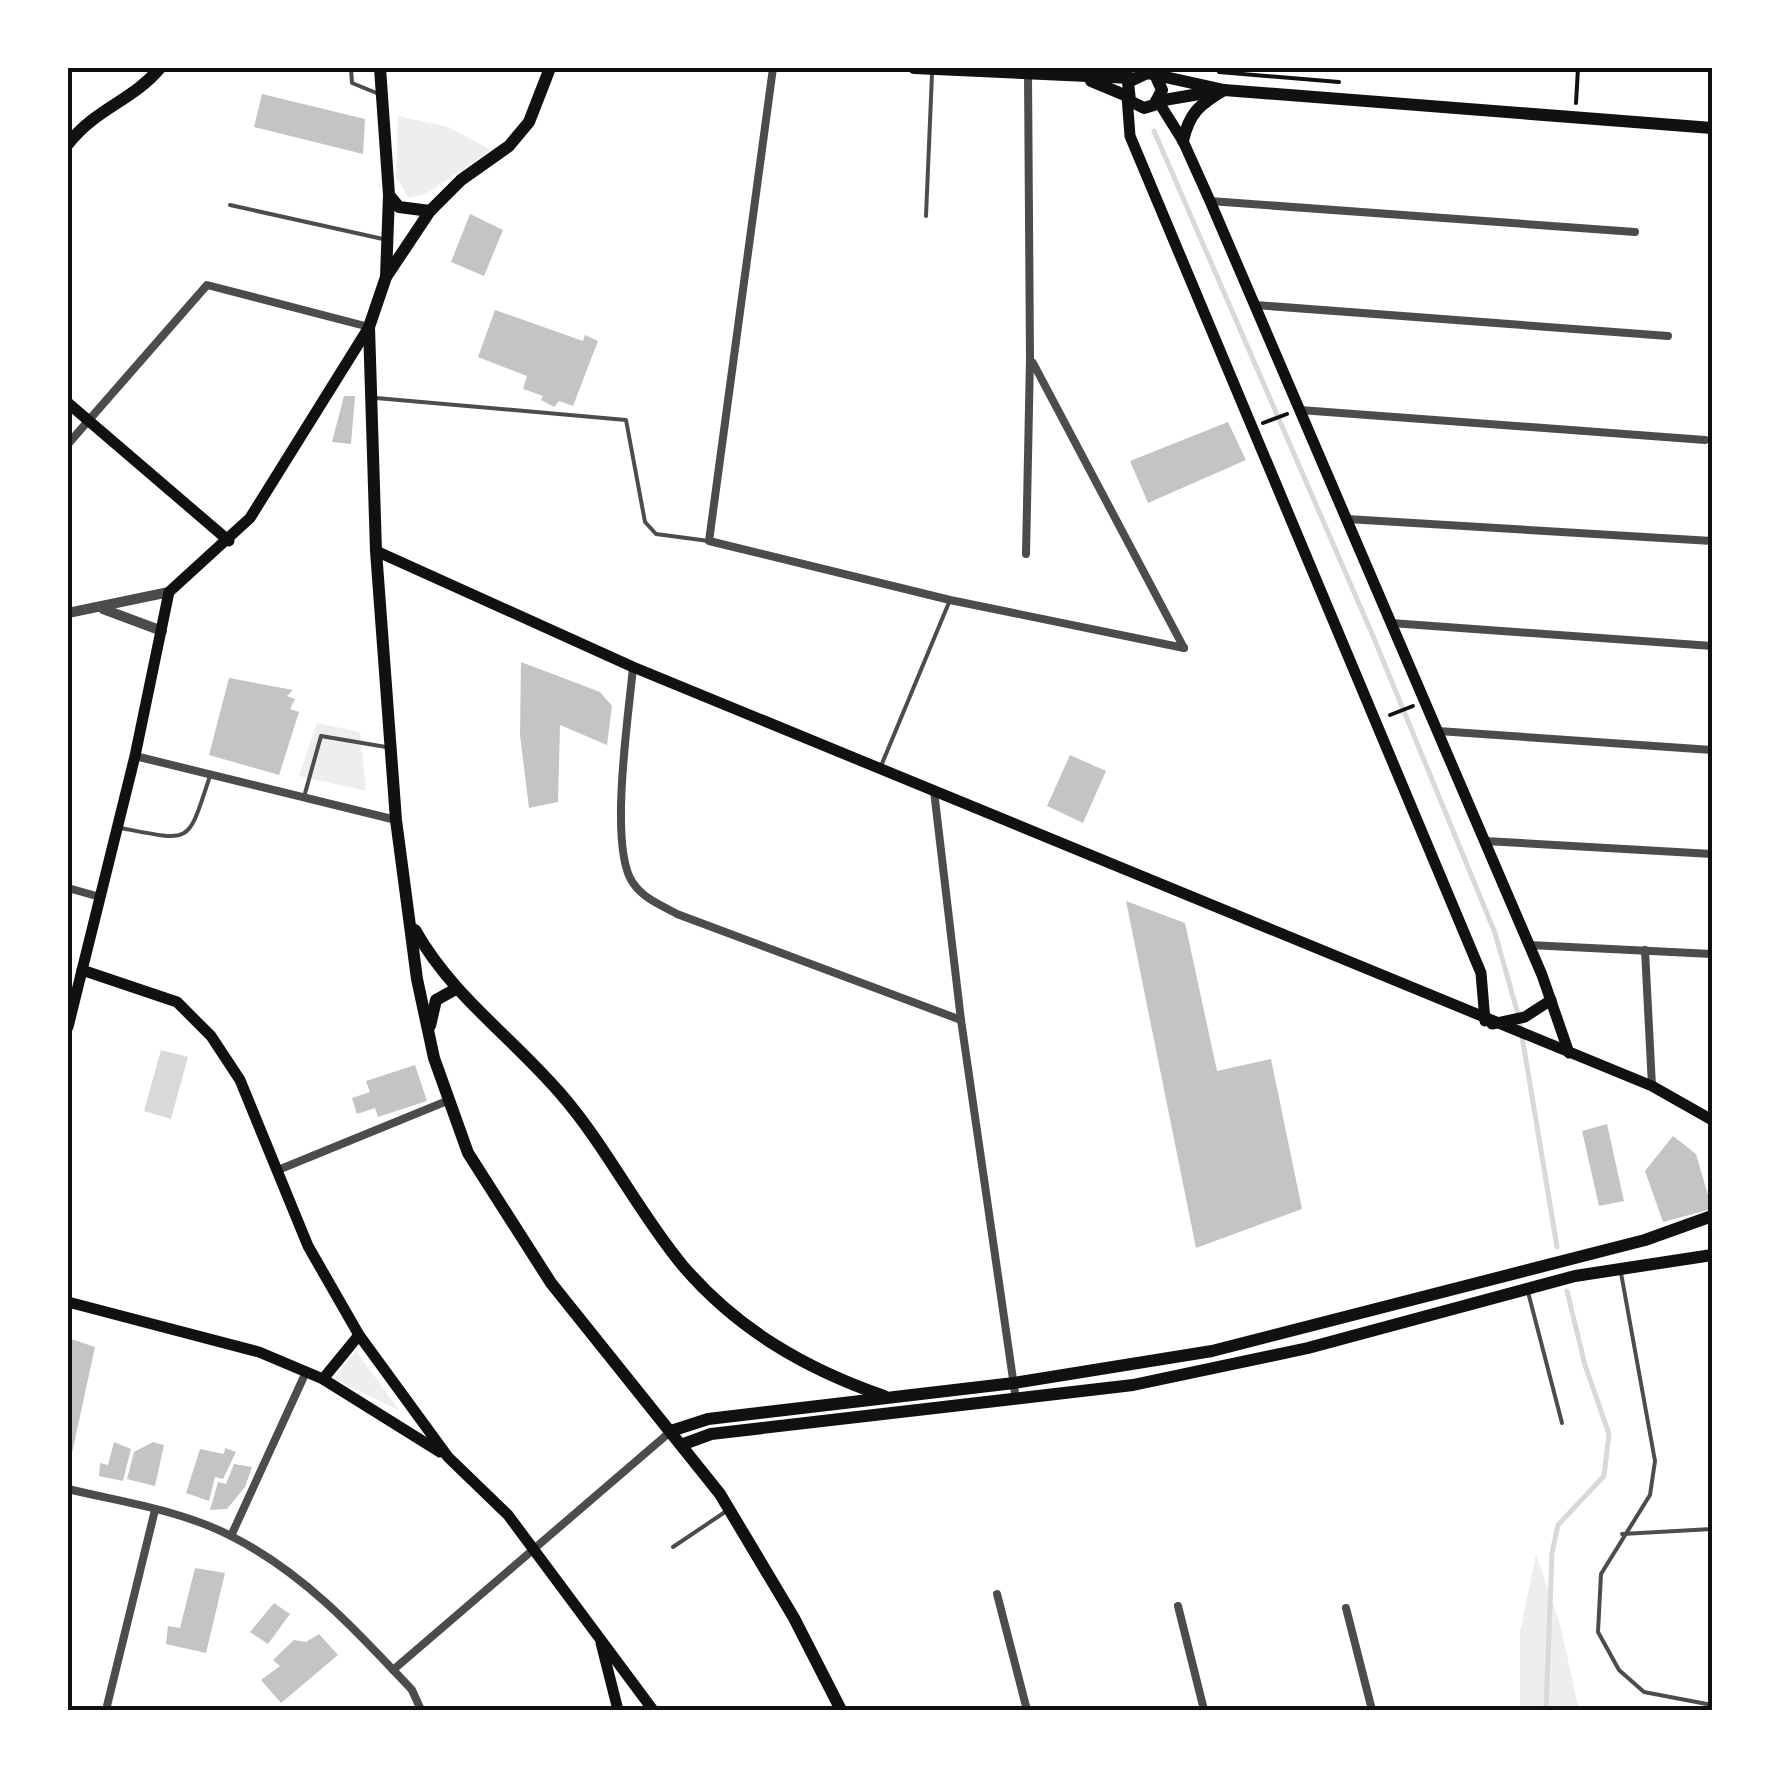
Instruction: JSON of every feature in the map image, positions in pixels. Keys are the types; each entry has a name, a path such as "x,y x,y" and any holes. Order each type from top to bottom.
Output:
{"main road":[{"path":"68,144 87,119 144,87 160,68"},
{"path":"380,68 390,195 386,277"},
{"path":"68,1027 135,756 169,592 250,518 369,328 386,277 430,211 519,134 529,122 550,68"},
{"path":"914,68 1084,78 1131,78 1154,73 1224,90 1712,128"},
{"path":"1154,73 1162,90 1158,101"},
{"path":"1084,78 1127,96 1144,108 1158,101 1224,90"},
{"path":"1131,78 1127,96 1130,136 1480,972 1489,1022"},
{"path":"1184,141 1188,118 1200,104 1224,90"},
{"path":"1158,101 1184,141 1255,305 1295,411 1347,519 1529,945 1569,1053"},
{"path":"390,195 399,206 430,211"},
{"path":"369,328 376,551 396,820 417,979 447,1101 468,1153 551,1284 729,1509 794,1618 841,1710"},
{"path":"68,403 229,540"},
{"path":"376,551 633,667 1652,1086 1712,1120"},
{"path":"412,924 454,990 499,1026 597,1136 682,1264 734,1318 796,1361 891,1398"},
{"path":"82,970 177,1002 212,1036 240,1080 308,1246 359,1335 448,1457 508,1515 653,1710"},
{"path":"429,1032 436,1000 454,990"},
{"path":"1506,1025 1551,1000"},
{"path":"671,1431 708,1419 1014,1383 1212,1351 1644,1240 1712,1216"},
{"path":"1620,1268 1644,1240"},
{"path":"681,1444 711,1434 1132,1386 1308,1348 1527,1288 1620,1268 1712,1255"},
{"path":"68,1302 201,1333 306,1372 448,1457"},
{"path":"323,1379 359,1335"},
{"path":"598,1634 618,1710"}],"street":[{"path":"772,68 709,542 950,600 1184,648 1030,359"},
{"path":"1026,554 1030,359 1028,74"},
{"path":"1210,201 1635,232"},
{"path":"68,444 207,286 369,328"},
{"path":"1255,305 1668,336"},
{"path":"1295,411 1705,440"},
{"path":"1347,519 1712,542"},
{"path":"68,613 169,592"},
{"path":"102,608 162,631"},
{"path":"1391,623 1712,646"},
{"path":"633,667 621,823 624,867 644,896 677,914 961,1020"},
{"path":"1438,731 1712,750"},
{"path":"135,756 396,820"},
{"path":"934,790 961,1020 1016,1402"},
{"path":"1485,841 1712,854"},
{"path":"68,888 100,896"},
{"path":"1529,945 1712,954"},
{"path":"1645,950 1652,1086"},
{"path":"278,1170 447,1101"},
{"path":"231,1536 306,1372"},
{"path":"393,1670 532,1546 671,1431"},
{"path":"68,1489 155,1510 231,1536 312,1587 412,1690 422,1710"},
{"path":"106,1710 155,1510"},
{"path":"997,1594 1027,1710"},
{"path":"1178,1606 1204,1710"},
{"path":"1346,1608 1372,1710"}],"lane":[{"path":"351,68 352,83 383,95"},
{"path":"926,216 932,69"},
{"path":"230,205 387,240"},
{"path":"371,397 626,420 645,522 656,534 709,542"},
{"path":"881,766 950,600"},
{"path":"304,797 321,736 369,747 390,747"},
{"path":"117,827 176,838 185,836 192,828 210,774"},
{"path":"1620,1268 1654,1462 1650,1495 1622,1534 1601,1574 1598,1632 1618,1670 1644,1692 1712,1705"},
{"path":"1527,1288 1562,1422"},
{"path":"673,1547 729,1509"},
{"path":"1622,1534 1712,1530"}],"path":[{"path":"1578,68 1578,117"},
{"path":"1262,424 1295,411"},
{"path":"1388,716 1418,704"}],"shaded area":[{"path":"398,116 448,127 491,150 426,194 409,198 396,177"},
{"path":"317,723 360,732 366,791 299,776"},
{"path":"161,1050 188,1057 171,1119 144,1111"},
{"path":"356,1351 399,1410 334,1379"},
{"path":"1536,1554 1560,1624 1579,1710 1520,1710 1520,1632"}],"building":[{"path":"262,94 365,119 363,154 254,127"},
{"path":"470,214 503,230 484,276 451,262"},
{"path":"495,310 583,341 585,335 598,341 573,406 559,401 554,407 541,400 543,396 523,389 527,376 478,357"},
{"path":"344,396 355,396 351,444 332,442"},
{"path":"1228,422 1246,460 1148,503 1130,461"},
{"path":"521,662 600,692 612,706 607,745 560,725 558,802 529,808 520,735"},
{"path":"229,678 293,690 287,696 295,699 290,709 299,712 279,775 209,755"},
{"path":"1070,755 1106,771 1083,823 1047,806"},
{"path":"1126,901 1185,923 1217,1071 1271,1059 1302,1209 1196,1248"},
{"path":"415,1065 427,1101 378,1117 375,1108 357,1114 352,1098 370,1092 366,1081"},
{"path":"1607,1124 1624,1201 1599,1206 1582,1131"},
{"path":"1673,1136 1696,1154 1712,1209 1663,1222 1645,1171"},
{"path":"68,1338 95,1347 69,1467 68,1466"},
{"path":"114,1442 131,1449 123,1481 99,1476 100,1463 108,1465"},
{"path":"153,1442 164,1445 155,1486 127,1479 134,1452"},
{"path":"225,1448 236,1452 223,1479 215,1477 209,1501 186,1493 200,1449 224,1454"},
{"path":"234,1464 252,1467 245,1487 227,1509 210,1510 218,1482 226,1484"},
{"path":"195,1568 225,1573 206,1653 166,1644 168,1626 180,1628"},
{"path":"274,1603 290,1614 268,1644 250,1632"},
{"path":"319,1634 338,1655 281,1703 261,1680 280,1666 273,1660 294,1640 306,1642"}],"waterway":[{"path":"1154,131 1373,636 1495,933 1519,1018 1557,1247"},
{"path":"1546,1710 1552,1553 1558,1525 1604,1476 1609,1434 1585,1365 1567,1291"}]}
